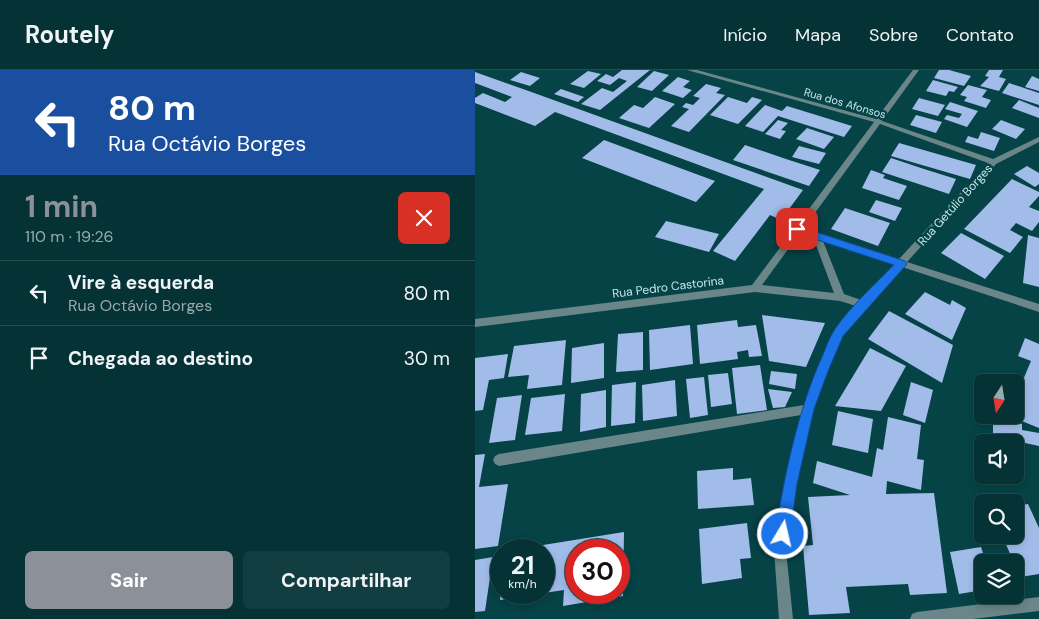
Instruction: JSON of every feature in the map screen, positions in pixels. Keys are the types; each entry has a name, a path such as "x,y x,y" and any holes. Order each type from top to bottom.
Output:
{"street":[{"name":"Rua dos Afonsos","path":"690,70 877,121 993,162"},
{"path":"755,288 916,70"},
{"name":"Rua Getúlio Borges","path":"786,619 780,550 790,484 808,409 838,333 993,162 1039,140"},
{"path":"797,229 1039,308"},
{"path":"817,236 840,297"},
{"name":"Rua Pedro Castorina","path":"475,323 755,288 840,297 863,304"},
{"path":"499,460 808,409"},
{"path":"917,619 1039,604"}],"building":[{"path":"622,70 650,70 600,110 581,104 602,88 613,92 627,81 619,78 610,85 597,81 606,74 613,77"},
{"path":"939,70 949,70 971,76 964,86 934,78"},
{"path":"989,70 1003,70 999,77 1006,79 999,91 980,86 989,77 985,76"},
{"path":"588,71 601,74 584,88 570,84"},
{"path":"654,71 669,75 652,91 637,87"},
{"path":"475,72 803,190 781,220 770,215 735,261 713,251 764,189 555,112 535,126 475,103 475,98 483,93 505,102 512,97 475,83"},
{"path":"521,72 540,78 530,86 510,80"},
{"path":"1032,76 1039,79 1039,91 1025,87"},
{"path":"678,77 690,81 683,87 692,90 683,98 662,91"},
{"path":"933,80 958,87 954,92 949,91 946,96 926,91"},
{"path":"1009,83 1039,93 1039,105 1002,93"},
{"path":"706,84 721,88 716,93 725,95 689,132 671,126 689,109 682,107 686,103 693,105 700,98 693,96"},
{"path":"968,85 987,90 982,97 991,100 986,108 964,101 967,97 960,95"},
{"path":"561,89 584,97 578,102 554,94"},
{"path":"655,97 675,104 649,128 619,118 634,105 643,108"},
{"path":"728,97 747,103 752,97 762,100 738,124 710,115"},
{"path":"919,98 945,105 938,116 912,109"},
{"path":"1019,100 1039,108 1039,118 1012,108"},
{"path":"950,102 978,111 967,127 944,119 947,115 959,118 962,114 945,109"},
{"path":"765,105 782,111 787,106 852,126 844,137 778,116 763,132 745,126"},
{"path":"916,115 942,122 936,133 910,125"},
{"path":"778,120 788,123 781,130 786,131 780,139 765,134"},
{"path":"1001,120 1025,129 1016,139 992,129"},
{"path":"807,128 834,137 824,149 796,139"},
{"path":"981,132 1000,138 994,151 965,142 968,136 978,139"},
{"path":"604,140 715,181 696,202 582,158"},
{"path":"899,143 976,165 970,179 891,156"},
{"path":"745,145 820,170 809,186 733,160"},
{"path":"799,146 826,153 819,164 792,157"},
{"path":"891,158 956,179 949,194 882,172"},
{"path":"1027,166 1039,173 1039,184 1035,187 1014,174"},
{"path":"871,170 885,175 883,178 907,186 899,200 862,188"},
{"path":"1012,179 1039,192 1039,196 1029,207 1039,211 1039,222 1032,231 1016,223 1010,230 1023,237 1010,253 964,229"},
{"path":"876,200 902,208 895,221 869,212"},
{"path":"845,208 890,223 878,246 831,229"},
{"path":"666,221 719,234 709,252 655,237"},
{"path":"961,233 1004,256 985,279 941,253"},
{"path":"1028,235 1039,238 1039,287 1023,283"},
{"path":"925,292 950,305 952,300 966,308 952,340 905,314"},
{"path":"889,311 953,345 942,383 868,339"},
{"path":"762,315 825,323 806,367 769,361"},
{"path":"737,320 738,327 756,325 762,356 749,357 748,350 737,352 738,359 700,364 697,325"},
{"path":"690,325 693,364 650,370 649,330"},
{"path":"643,332 643,370 616,372 618,334"},
{"path":"1025,338 1039,344 1039,428 1024,422 1024,378 1031,361 1018,356"},
{"path":"566,340 562,385 527,389 529,375 508,377 514,346"},
{"path":"604,343 604,378 571,383 572,348"},
{"path":"870,348 906,366 881,411 835,406"},
{"path":"508,354 504,378 489,380 483,410 475,411 475,358"},
{"path":"760,365 767,410 737,414 732,368"},
{"path":"771,371 797,374 795,389 769,384"},
{"path":"728,373 732,404 711,407 708,375"},
{"path":"704,377 708,415 690,418 686,379"},
{"path":"675,380 677,416 643,421 642,385"},
{"path":"636,382 635,423 611,426 612,385"},
{"path":"911,382 933,390 925,423 903,415"},
{"path":"768,389 792,392 785,407 773,408"},
{"path":"606,390 606,427 580,432 581,394"},
{"path":"565,394 562,431 525,435 531,398"},
{"path":"522,395 515,440 489,443 497,398"},
{"path":"838,411 873,419 868,453 832,445"},
{"path":"888,417 921,425 917,459 924,460 921,490 887,481 886,494 934,493 947,593 910,595 908,584 846,587 850,613 809,615 803,546 813,545 808,497 850,495 813,483 817,461 872,477 877,448 883,450"},
{"path":"993,424 1022,424 1022,430 1039,433 1039,446 1024,443 1024,434 993,434"},
{"path":"485,454 479,487 508,484 499,539 490,539 490,547 475,549 475,455"},
{"path":"733,468 733,480 751,478 754,505 698,509 697,471"},
{"path":"1028,504 1039,528 1039,574 1024,576 1024,554 1010,554 1006,544 1024,544 1024,505"},
{"path":"747,523 751,558 740,559 742,578 702,584 699,529"},
{"path":"624,532 624,539 580,539"},
{"path":"565,541 565,604 575,604 563,606 564,590 555,591 555,543"},
{"path":"981,547 983,554 974,554 974,592 959,594 950,552"},
{"path":"490,558 490,577 485,611 475,612 475,560"}],"route":[{"path":"783,534 790,484 808,409 838,333 902,264 797,229"}]}
